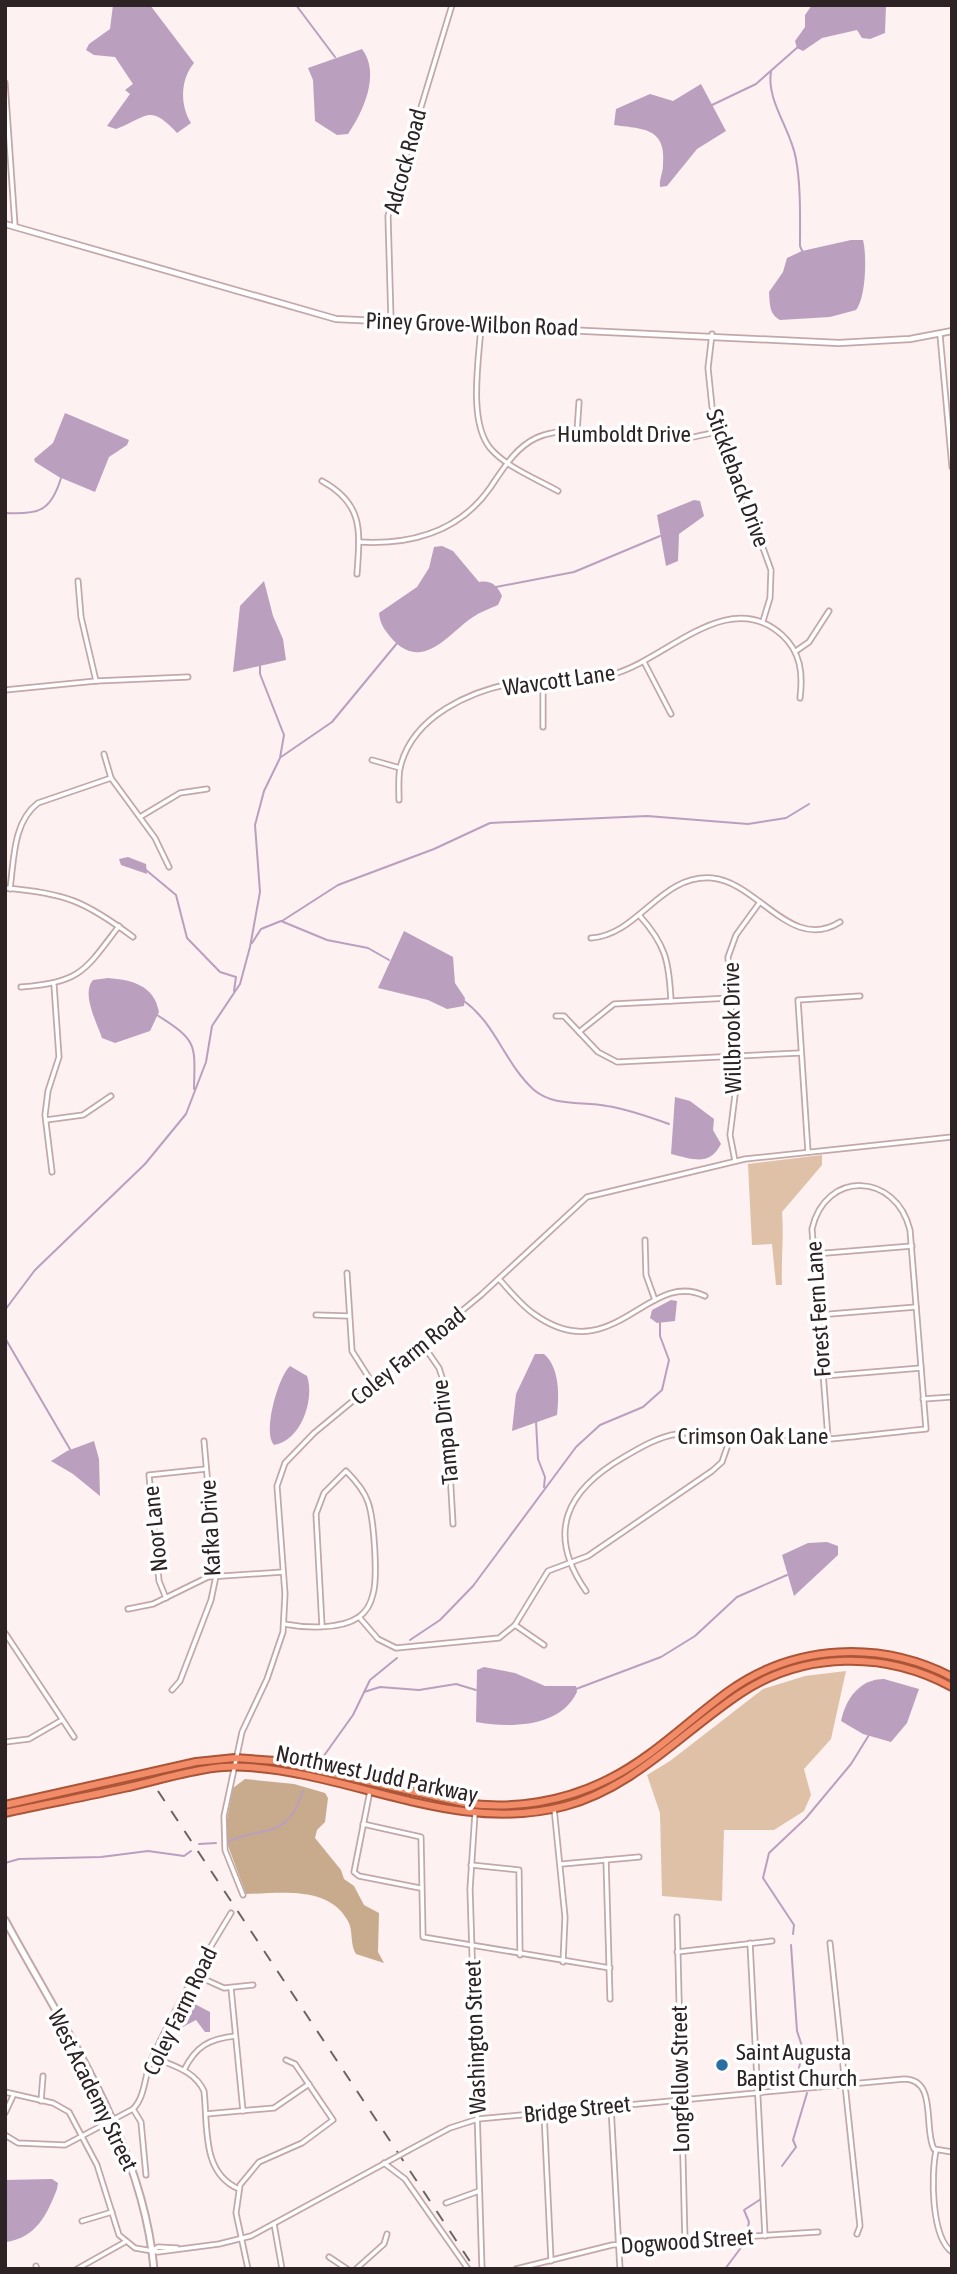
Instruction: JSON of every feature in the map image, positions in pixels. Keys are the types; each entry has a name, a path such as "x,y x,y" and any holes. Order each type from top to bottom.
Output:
{"highway":[{"name":"Northwest Judd Parkway","path":"5,1805 196,1762 235,1758 276,1761 476,1805 545,1801 602,1783 644,1757 740,1684 796,1659 844,1651 874,1653 912,1661 952,1677"},
{"name":"Northwest Judd Parkway","path":"5,1813 197,1771 233,1767 274,1770 475,1813 512,1814 554,1808 619,1783 740,1694 795,1668 835,1661 876,1662 916,1671 952,1687"}],"main road":[{"name":"West Academy Street","path":"5,1920 113,2121 140,2188 153,2250 154,2269"}],"street":[{"name":"Adcock Road","path":"391,320 390,206 452,5"},
{"path":"5,83 15,226"},
{"name":"Piney Grove-Wilbon Road","path":"5,224 336,319 712,334 839,343 877,343 952,331"},
{"path":"481,324 478,413 483,434 490,448 508,462 558,491"},
{"name":"Stickleback Drive","path":"712,334 708,368 709,396 771,570 771,590 763,621"},
{"path":"940,335 952,467"},
{"path":"577,432 579,402"},
{"name":"Humboldt Drive","path":"359,542 383,543 434,534 480,501 524,444 537,437 577,432 667,439 720,431"},
{"path":"321,481 348,500 359,525 357,574"},
{"path":"78,581 81,617 96,681"},
{"path":"796,651 809,642 830,611"},
{"name":"Wavcott Lane","path":"399,800 400,768 412,742 442,709 495,688 520,682 605,676 644,662 715,623 745,617 763,621"},
{"path":"763,621 783,636 796,651 802,680 800,698"},
{"path":"644,662 671,714"},
{"path":"5,690 96,681 188,677"},
{"path":"543,681 543,727"},
{"path":"104,754 111,778 140,817 169,867"},
{"path":"372,760 400,768"},
{"path":"111,778 38,803 29,810 17,841 8,888 71,897 93,908 133,937"},
{"path":"140,817 165,799 180,793 207,789"},
{"path":"591,938 616,932 672,887 701,878 725,880 744,889 792,925 803,929 832,927 840,922"},
{"name":"Willbrook Drive","path":"735,1161 730,1135 736,1094 728,957 736,935 760,902"},
{"path":"639,915 665,951 671,1001"},
{"path":"21,988 54,985 83,971 119,926"},
{"path":"51,1172 45,1120 47,1091 59,1057 54,985"},
{"path":"808,1152 797,1000 860,996"},
{"path":"579,1032 614,1004 730,998"},
{"path":"556,1016 564,1016 598,1052 617,1062 800,1053"},
{"path":"45,1120 83,1115 111,1096"},
{"name":"Coley Farm Road","path":"243,1895 224,1842 224,1816 235,1758 248,1718 277,1653 284,1624 277,1493 281,1471 314,1433 423,1345 587,1197 735,1161 952,1137"},
{"name":"Forest Fern Lane","path":"828,1438 812,1229 820,1209 836,1193 855,1186 874,1187 895,1199 908,1221 926,1429"},
{"path":"645,1240 646,1275 655,1300"},
{"path":"814,1254 912,1246"},
{"path":"347,1273 354,1356 373,1384"},
{"path":"499,1279 540,1318 583,1332 605,1329 655,1300 688,1291 705,1296"},
{"path":"818,1315 916,1307"},
{"path":"316,1315 349,1316"},
{"name":"Tampa Drive","path":"423,1345 439,1368 445,1387 453,1524"},
{"path":"824,1376 921,1368"},
{"path":"923,1399 952,1397"},
{"name":"Crimson Oak Lane","path":"586,1591 569,1561 565,1542 568,1514 578,1493 593,1476 646,1445 668,1436 699,1432 770,1441 926,1429"},
{"path":"359,1617 383,1643 401,1649 490,1640 503,1635 515,1625 544,1574 569,1561 588,1556 712,1471 722,1462 731,1436"},
{"name":"Kafka Drive","path":"172,1690 180,1681 211,1601 216,1576 204,1441"},
{"name":"Noor Lane","path":"166,1598 159,1581 149,1475 206,1469"},
{"path":"284,1624 321,1626 343,1624 359,1617 370,1603 375,1587 370,1512 363,1490 346,1471 327,1489 316,1514 321,1626"},
{"path":"128,1609 153,1604 193,1583 216,1576 283,1572"},
{"path":"515,1625 544,1645"},
{"path":"5,1633 74,1737"},
{"path":"5,1742 29,1739 62,1720"},
{"path":"370,1791 354,1872 359,1876 420,1888"},
{"name":"Washington Street","path":"476,1805 471,1865 472,1947 482,2269"},
{"path":"554,1808 562,1864 565,1917 563,1962"},
{"path":"363,1824 421,1837 424,1842 420,1888 423,1937 610,1968"},
{"path":"562,1864 639,1857"},
{"path":"606,1860 610,1999"},
{"path":"471,1865 519,1870 520,1955"},
{"name":"Coley Farm Road","path":"133,2109 142,2095 153,2057 195,1975 231,1913"},
{"name":"Longfellow Street","path":"677,1917 684,2242"},
{"path":"677,1952 772,1941"},
{"path":"750,1943 765,2236"},
{"path":"830,1943 857,2189 857,2234"},
{"path":"195,1975 218,1987 253,1985"},
{"path":"231,1988 243,2111"},
{"path":"184,2070 191,2056 205,2043 235,2036"},
{"path":"153,2057 184,2070 200,2083 213,2168 223,2180 239,2189"},
{"path":"248,2269 236,2213 239,2189 249,2172 260,2162 302,2143 333,2120 295,2064 286,2060"},
{"path":"41,2101 43,2076"},
{"name":"Bridge Street","path":"153,2250 242,2239 450,2128 478,2119 904,2079 919,2084 926,2097 931,2143 936,2151"},
{"path":"206,2114 279,2106 309,2084"},
{"path":"5,2092 13,2096 53,2103 69,2112 97,2165 119,2235 135,2248 153,2250"},
{"path":"5,2113 13,2096"},
{"path":"611,2106 620,2269"},
{"path":"5,2135 18,2143 54,2145 83,2137 133,2109 141,2122 146,2175"},
{"path":"544,2113 551,2261"},
{"path":"952,2152 936,2151 932,2169 939,2235 952,2252"},
{"path":"387,2162 405,2179 468,2269"},
{"path":"446,2203 480,2191"},
{"path":"82,2221 112,2212"},
{"path":"274,2224 282,2269"},
{"name":"Dogwood Street","path":"516,2269 618,2246 818,2232"},
{"path":"356,2269 384,2244 387,2234"},
{"path":"77,2269 125,2242"},
{"path":"330,2257 347,2269"}],"shaded area":[{"path":"113,5 150,5 194,63 186,77 183,93 191,123 177,133 154,115 142,117 116,129 107,126 130,94 125,90 133,84 115,57 94,55 86,50 89,44 110,29"},
{"path":"812,5 886,5 885,33 870,39 862,38 857,30 822,38 803,51 797,48 795,41 805,27 805,15"},
{"path":"362,49 370,70 368,93 348,134 337,135 315,121 313,80 308,68"},
{"path":"701,84 726,131 697,149 667,186 660,187 663,165 661,143 650,132 614,125 616,109 650,94 673,101"},
{"path":"851,240 863,240 865,256 864,287 856,310 830,317 776,318 771,308 769,292 783,272 787,258 802,251"},
{"path":"65,413 129,440 127,445 109,457 95,492 59,477 35,462 34,459 53,443"},
{"path":"694,500 700,501 704,516 679,534 678,561 666,566 657,515"},
{"path":"442,546 453,551 479,582 493,584 502,596 498,605 473,617 436,646 416,652 405,649 386,631 379,613 417,587 429,568 434,547"},
{"path":"264,581 273,616 283,639 286,660 233,672 240,606"},
{"path":"128,857 146,864 147,874 121,865 119,859"},
{"path":"404,931 453,957 455,983 465,998 464,1006 447,1009 428,1000 378,988"},
{"path":"108,978 141,986 152,996 159,1012 150,1031 115,1043 102,1038 91,1008 89,992 93,980"},
{"path":"675,1097 690,1101 714,1119 713,1130 721,1144 706,1159 671,1154"},
{"path":"822,1155 822,1165 782,1212 782,1285 776,1285 772,1244 752,1245 748,1164"},
{"path":"671,1300 677,1301 675,1321 657,1323 650,1318 652,1310"},
{"path":"535,1354 544,1354 556,1374 557,1415 512,1431 516,1394"},
{"path":"290,1366 307,1376 307,1407 304,1418 292,1436 274,1445 270,1429 273,1405 281,1381"},
{"path":"94,1441 99,1459 100,1496 73,1474 51,1461 67,1451"},
{"path":"827,1542 838,1546 838,1555 794,1596 782,1555 808,1543"},
{"path":"847,1654 888,1659 914,1665 952,1680 952,1684 887,1660 831,1657 783,1670 739,1694 653,1757 605,1786 551,1806 604,1784 757,1677 810,1658"},
{"path":"484,1667 515,1673 545,1686 576,1686 577,1692 559,1713 547,1719 518,1725 476,1722 477,1670"},
{"path":"846,1671 831,1739 804,1769 811,1795 804,1811 774,1830 724,1830 722,1901 662,1896 660,1813 647,1775 670,1761 763,1689 805,1676"},
{"path":"884,1679 919,1689 907,1723 891,1742 863,1734 841,1721 846,1705 855,1691 868,1682"},
{"path":"306,1772 407,1794 407,1795 305,1774"},
{"path":"145,1778 146,1780 28,1804 38,1800"},
{"path":"245,1779 294,1784 325,1793 328,1798 325,1822 317,1830 315,1838 341,1870 344,1879 354,1886 364,1905 379,1913 378,1952 384,1963 356,1954 349,1923 341,1911 330,1902 304,1894 246,1894 224,1835 233,1788"},
{"path":"191,2002 210,2012 210,2032 205,2032 196,2020 177,2030"},
{"path":"52,2179 58,2183 57,2189 39,2223 26,2235 7,2242 5,2180"}],"waterway":[{"path":"296,5 335,57"},
{"path":"712,105 756,84 799,46"},
{"path":"771,71 770,82 775,104 796,159 800,246 803,253"},
{"path":"5,513 27,513 42,509 53,498 61,478"},
{"path":"496,587 574,572 660,536"},
{"path":"281,757 332,722 398,642"},
{"path":"5,1310 35,1270 145,1164 186,1114 206,1062 212,1026 240,984 260,892 255,825 264,791 280,758 284,735 260,674 260,666"},
{"path":"282,921 338,885 434,849 490,823 647,816 748,824 786,818 809,804"},
{"path":"146,870 176,895 187,938 220,972 236,977 234,991"},
{"path":"252,943 261,929 281,921 327,940 368,948 389,960"},
{"path":"464,1001 493,1032 524,1080 542,1095 560,1101 623,1109 669,1124"},
{"path":"157,1015 180,1031 191,1045 194,1053 194,1089"},
{"path":"410,1640 440,1620 473,1586 576,1447 600,1425 643,1407 662,1390 669,1360 660,1336 660,1323"},
{"path":"5,1338 71,1451"},
{"path":"536,1421 538,1459 545,1477 544,1487"},
{"path":"576,1689 661,1657 695,1636 737,1597 787,1575"},
{"path":"323,1757 353,1715 370,1680 397,1658"},
{"path":"364,1692 380,1687 419,1690 456,1684 476,1690"},
{"path":"793,1934 794,1925 763,1878 769,1853 806,1818 851,1764 869,1735"},
{"path":"227,1842 282,1825 296,1807 303,1791"},
{"path":"199,1844 216,1843"},
{"path":"5,1863 19,1859 101,1857 148,1851 184,1856 191,1851"},
{"path":"791,1945 797,2031 803,2049 799,2068 804,2084"},
{"path":"782,2166 796,2147 793,2140 807,2093"},
{"path":"747,2232 749,2222 744,2210 761,2199"},
{"path":"725,2269 746,2241"}],"railway":[{"path":"158,1791 475,2269"}],"place":[{"name":"Saint Augusta Baptist Church","path":"722,2065"}]}
